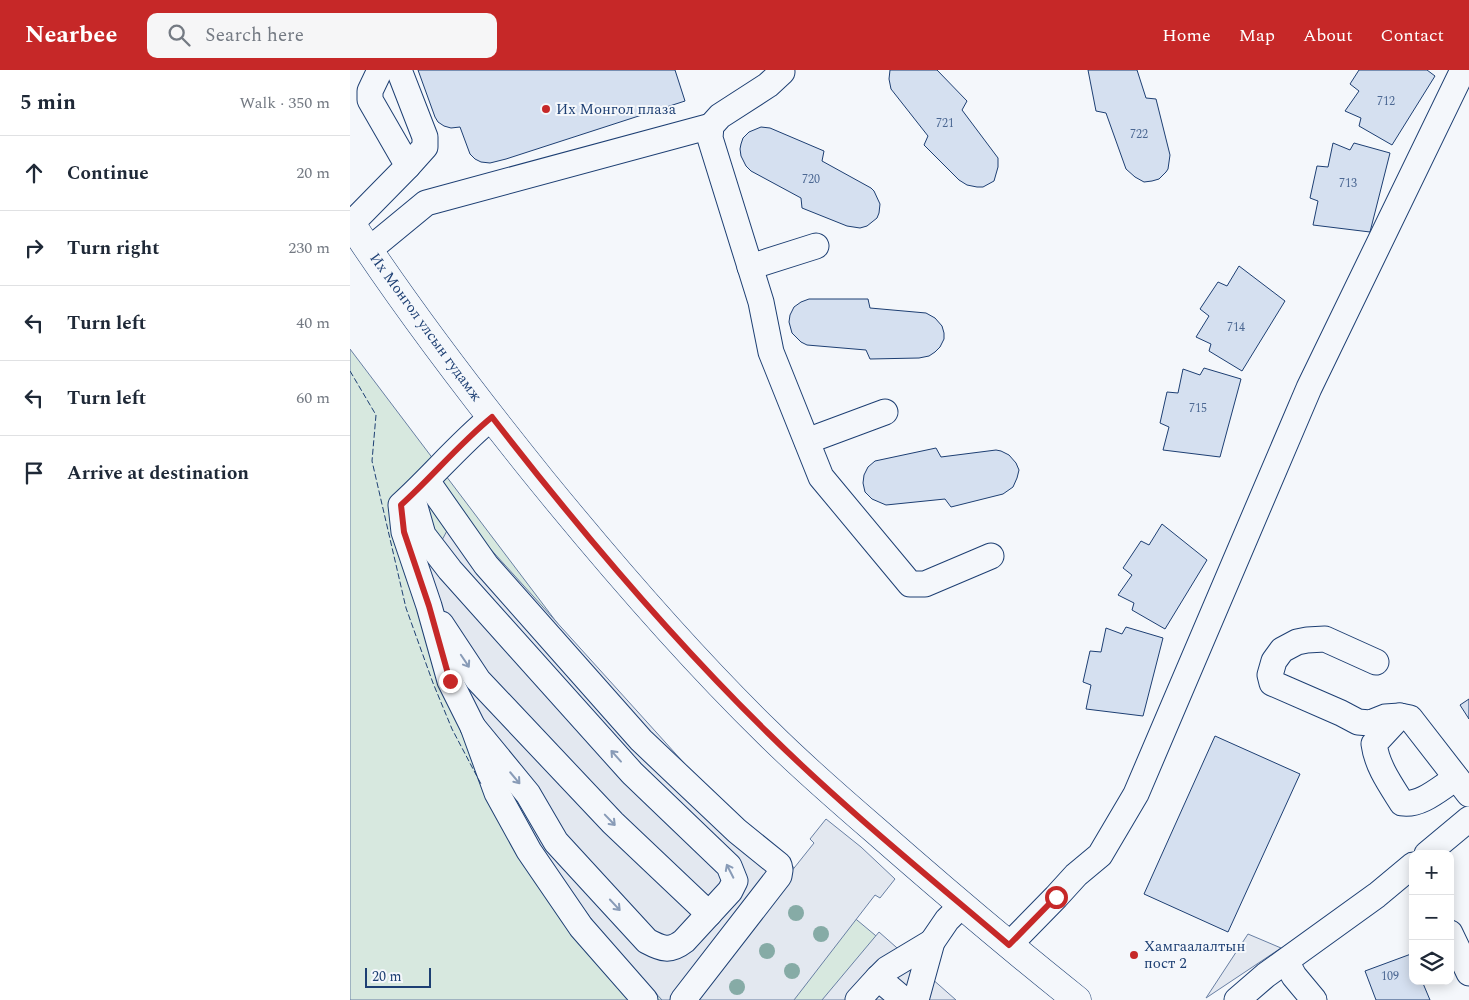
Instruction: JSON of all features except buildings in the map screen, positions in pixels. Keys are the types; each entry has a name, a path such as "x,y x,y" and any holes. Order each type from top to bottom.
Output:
{"main road":[{"name":"Их Монгол улсын гудамж","path":"350,223 443,353 592,543 720,684 768,734 831,792 1009,945 1077,1000"}],"street":[{"path":"380,70 370,92 370,100 408,166"},
{"path":"350,223 408,166 424,146 425,137 399,70"},
{"path":"1009,945 1076,875 1100,855 1136,794 1309,388 1463,70"},
{"path":"369,250 426,203 711,126 720,116 768,85 783,71"},
{"path":"711,126 710,138 761,302 771,352 821,477 910,584 925,584 991,556"},
{"path":"750,267 816,246"},
{"path":"807,441 885,412"},
{"path":"492,417 472,434 401,505 404,532 429,606 450,681 473,727 497,793 529,851 581,928 645,1000"},
{"path":"419,488 423,535 450,570 632,773 730,866 735,881 730,891 684,942 676,948 660,948 647,941 556,842 528,794 473,727"},
{"path":"419,488 641,740 737,831 779,865 779,876 683,1000"},
{"path":"429,606 478,680 613,823 710,914"},
{"path":"1376,662 1325,639 1307,640 1297,642 1282,650 1274,661 1270,675 1272,684 1358,722 1370,723 1385,717 1400,716 1410,718 1463,786 1419,801 1408,804 1402,803 1379,766 1375,756 1374,744 1400,716"},
{"path":"1432,850 1469,820"},
{"path":"1237,1000 1266,975 1377,895 1409,868"},
{"path":"916,1000 932,942 947,920 962,905"},
{"path":"1453,940 1469,973"},
{"path":"858,1000 887,969 932,942"},
{"path":"1286,961 1294,976 1314,1000"},
{"path":"878,978 904,1000"}],"shaded area":[{"path":"350,349 654,751 953,1000 350,1000"},
{"path":"457,512 779,868 677,1000 662,1000 607,940 562,880 513,804 418,585"},
{"path":"826,819 861,847 895,879 880,898 875,895 794,1000 689,1000 814,843 810,839"},
{"path":"879,932 956,1000 822,1000"},
{"path":"1248,934 1281,948 1206,998"}],"fence":[{"path":"350,371 376,415 372,461 406,608 452,729 481,784"}],"place":[{"name":"Их Монгол плаза","path":"546,109"},
{"name":"Хамгаалалтын пост 2","path":"1134,955"}],"route":[{"path":"450,681 429,606 404,532 401,505 472,434 492,417 592,543 720,684 768,734 831,792 937,884 1009,945 1056,897"}]}
